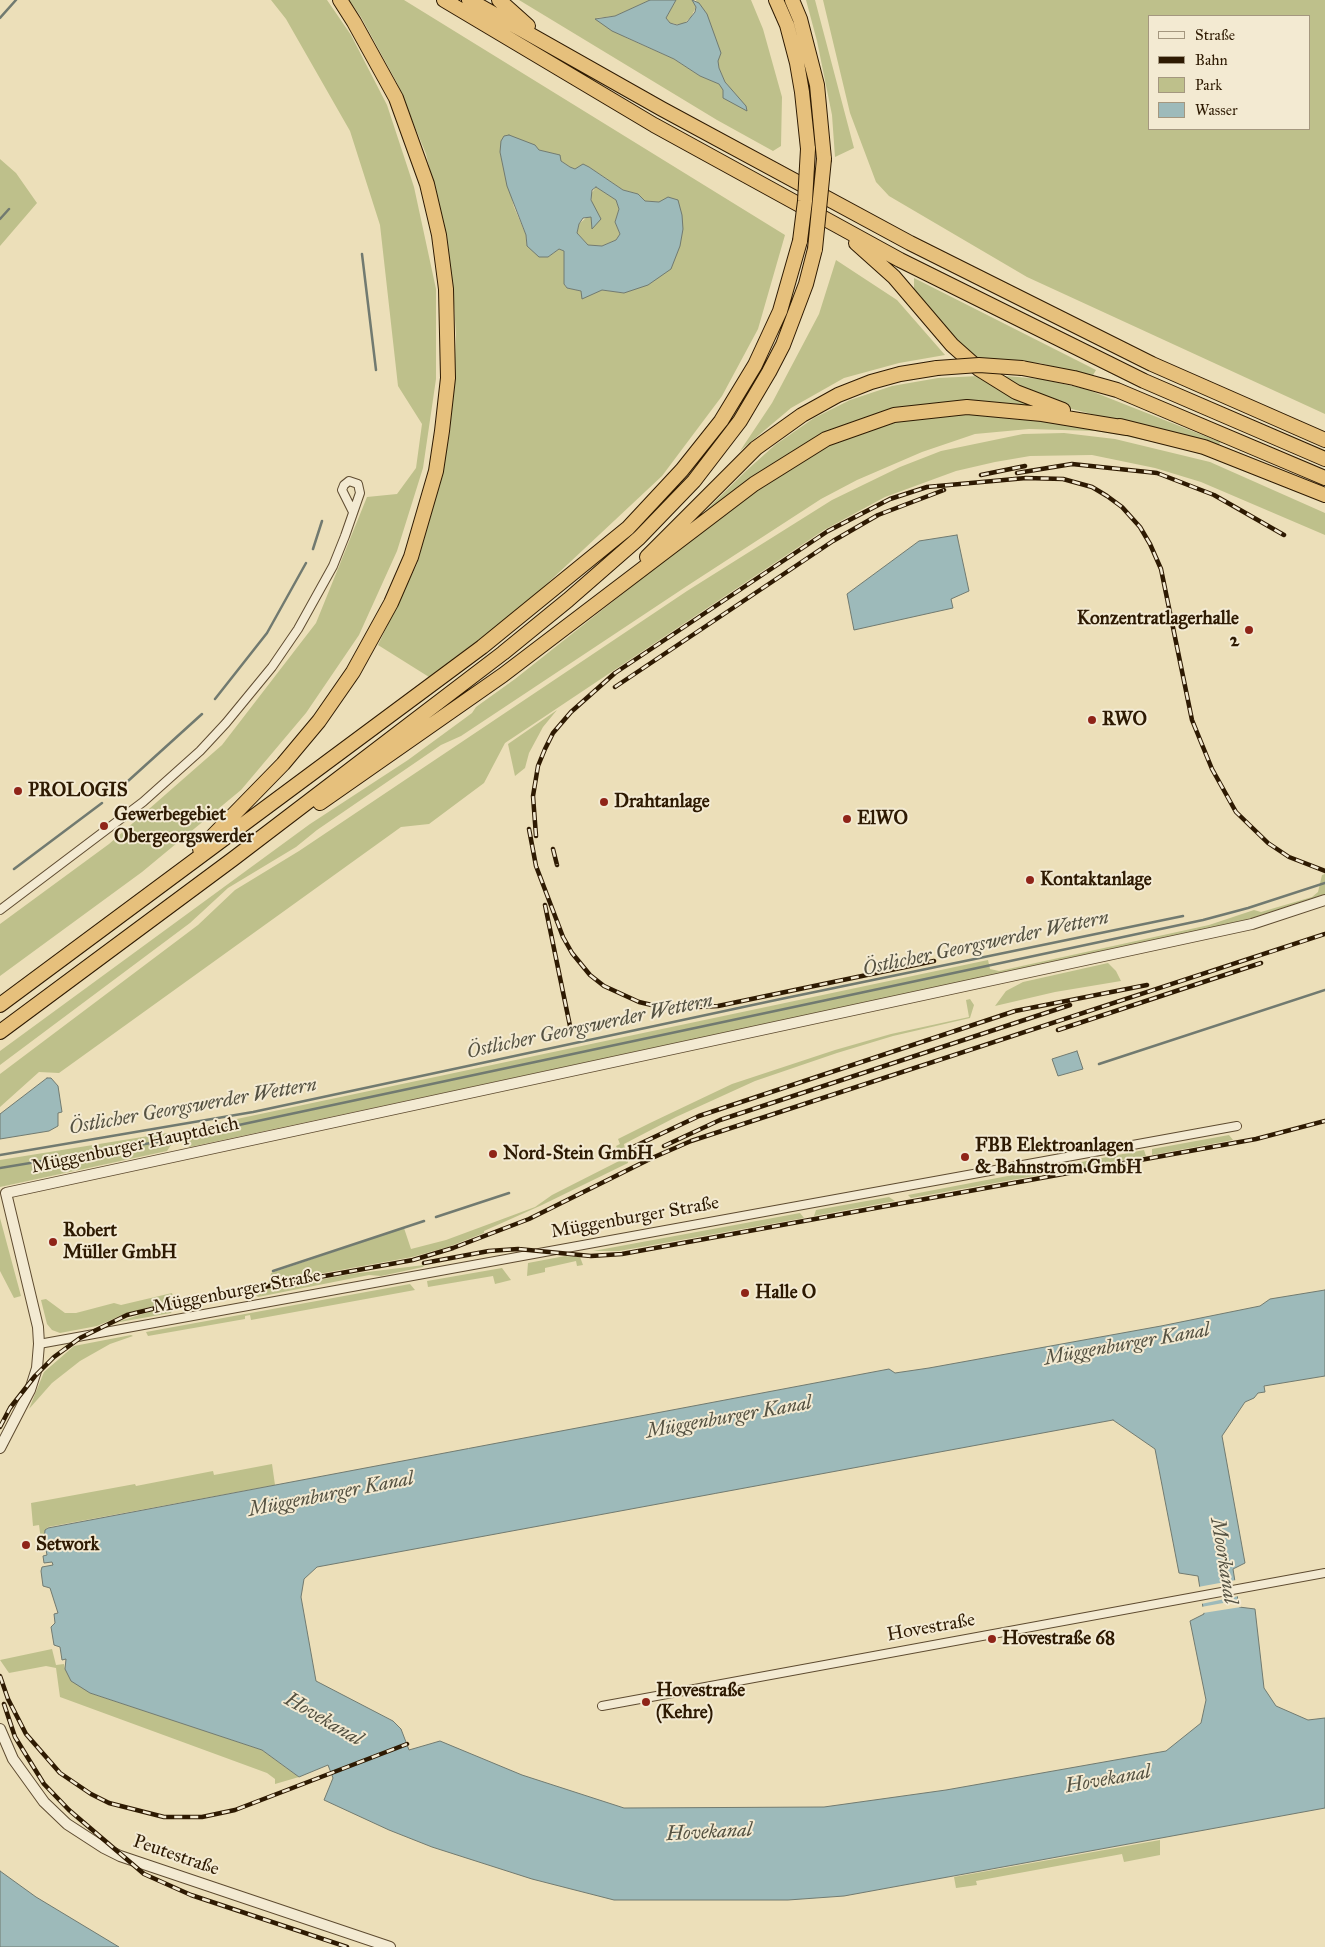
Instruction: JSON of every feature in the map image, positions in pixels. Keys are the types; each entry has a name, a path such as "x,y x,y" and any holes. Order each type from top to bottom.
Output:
{"highway":[{"path":"171,877 283,764 319,721 353,672 391,603 411,557 436,471 448,378 449,333 439,235 420,161 396,98 359,30 340,0"},
{"path":"444,0 654,125 900,260 1144,381 1325,459"},
{"path":"469,0 662,109 910,243 1152,364 1325,440"},
{"path":"499,0 547,43"},
{"path":"0,1005 171,877 249,822 482,647 628,528 682,470 721,421 750,374 780,311 800,241 806,200 808,150 802,92 797,63 786,25 776,0"},
{"path":"0,1032 233,859 540,624 604,570 667,510 718,452 740,421 769,372 794,317 815,249 824,159 817,86 800,19 792,0"},
{"path":"834,224 894,277 952,345 995,381 1053,407 1204,447 1325,496"},
{"path":"609,594 756,448 802,414 838,395 872,382 900,374 937,368 979,365 1022,368 1074,378 1116,390 1325,478"},
{"path":"233,859 433,726 754,484 826,439 894,415 967,407 1042,414 1127,428"}],"street":[{"path":"0,910 143,802 200,751 226,723 272,667 298,629 333,566 353,512"},
{"name":"Müggenburger Hauptdeich","path":"3,1193 1252,924 1325,900"},
{"name":"Müggenburger Straße","path":"39,1344 1237,1126"},
{"path":"0,1448 30,1390 37,1368 39,1344 38,1327 3,1193"},
{"name":"Hovestraße","path":"602,1706 1325,1573"},
{"name":"Peutestraße","path":"0,1729 13,1759 44,1802 67,1824 104,1848 120,1856 390,1947"}],"green space":[{"path":"271,0 327,0 351,35 387,105 414,187 436,289 436,379 423,468 397,551 359,635 306,713 241,790 142,872 0,976 0,924 109,844 222,745 316,623 367,497 397,494 416,468 422,424 398,386 380,225 350,131 286,19"},
{"path":"349,0 404,0 785,235 758,329 722,396 662,476 521,608 429,677 378,645 417,564 441,480 450,431 454,383 456,335 453,288 442,220 426,154 397,83 361,17","holes":["539,150 559,155 561,161 570,167 575,169 589,167 623,190 638,194 645,201 659,202 624,293 602,290 582,291 567,288 564,284 564,251 559,249 548,257 527,246 526,235 514,207 500,152"]},
{"path":"519,0 650,0 615,16 596,18 627,38 674,59 700,76 720,84 747,110 725,82 696,0 751,0 763,29 782,97 781,146 773,151 717,120"},
{"path":"676,0 692,0 696,7 691,17 682,25 670,23 666,18"},
{"path":"806,0 815,0 854,148 835,157 832,115 817,41"},
{"path":"823,0 1325,0 1325,414 1027,277 889,196 876,182 850,113"},
{"path":"0,159 16,173 37,203 0,246"},
{"path":"596,187 616,200 619,209 615,222 620,234 616,240 602,246 588,245 577,233 579,224 587,217 592,217 592,229 596,214 592,205 591,194"},
{"path":"836,260 897,300 945,355 899,363 844,378 791,408 740,451 772,403 819,314"},
{"path":"914,278 1096,370 1092,377 1040,363 974,359 914,291"},
{"path":"994,375 1041,379 1086,389 1220,442 1219,446 1060,406"},
{"path":"979,376 1021,401 1042,409 861,421 677,539 775,445 814,418 850,400 892,386 938,378"},
{"path":"993,413 1093,426 1188,448 1212,458 1184,449 1095,431 1029,429 975,434 922,452 857,480 821,499 461,736 441,745 317,830 296,847 228,888 190,923 0,1065 0,1051 310,824 408,760 472,713 476,707 515,679 688,542 758,488 796,463 830,445 895,421 930,415"},
{"path":"1064,433 1115,439 1210,462 1325,513 1325,535 1201,482 1155,468 1092,455 1030,456 995,462 956,471 885,497 824,530 505,743 484,783 429,824 401,827 59,1073 39,1072 0,1107 0,1074 198,925 235,890 299,851 687,591 832,500 900,467 941,451 1023,434"},
{"path":"557,710 543,727 529,753 525,768 515,776 508,744"},
{"path":"1325,874 1325,894 1252,918 1210,929 190,1147 182,1142 180,1131 988,960 990,969 999,971 1209,925 1254,910 1261,912 1312,897 1318,892 1322,875"},
{"path":"1108,963 1116,971 1121,981 1055,992 995,1006 1006,991 1023,982"},
{"path":"970,999 974,1005 970,1018 893,1036 837,1053 755,1081 676,1117 624,1144 628,1163 542,1205 484,1231 484,1233 448,1247 412,1257 269,1283 271,1273 404,1228 411,1249 446,1240 535,1207 552,1195 623,1159 616,1146 620,1144 618,1139 650,1123 732,1084 835,1050 891,1034 969,1017 966,1000"},
{"path":"167,1133 171,1145 167,1151 0,1187 0,1160"},
{"path":"1229,1135 1233,1140 1152,1155 1152,1149"},
{"path":"1144,1150 1146,1156 911,1198 908,1195"},
{"path":"889,1197 895,1201 814,1216 816,1210"},
{"path":"800,1213 804,1218 619,1251 593,1251"},
{"path":"0,1218 21,1296 14,1298 0,1271"},
{"path":"565,1256 580,1257 583,1265 577,1266 576,1261 545,1268 545,1272 527,1276 528,1263"},
{"path":"424,1265 423,1267 381,1276 369,1275 258,1297 253,1292 351,1274"},
{"path":"502,1268 511,1280 495,1284 493,1276 428,1287 427,1281"},
{"path":"410,1284 415,1290 251,1320 250,1315 245,1316 245,1319 148,1336 146,1332"},
{"path":"172,1293 174,1301 127,1313 97,1326 60,1333 52,1330 47,1324 41,1300 46,1299 65,1313 76,1313 114,1303 121,1305"},
{"path":"174,1306 171,1313 114,1323 155,1310"},
{"path":"133,1336 110,1344 80,1361 52,1383 29,1409 44,1372 74,1346"},
{"path":"272,1464 275,1485 48,1527 45,1530 44,1540 41,1540 39,1525 33,1526 31,1503 213,1471 214,1475"},
{"path":"52,1649 56,1665 64,1664 65,1669 90,1693 262,1750 299,1777 275,1784 275,1779 267,1773 60,1697 56,1668 46,1666 9,1673 0,1660"},
{"path":"1160,1840 1160,1855 1124,1862 1122,1854 976,1881 977,1885 956,1888 954,1877"}],"water":[{"path":"650,0 676,0 666,18 670,23 677,25 687,22 695,12 696,7 692,0 699,3 707,14 721,53 718,61 725,82 746,106 747,111 723,98 723,90 719,84 700,76 674,59 612,31 595,19 615,16"},
{"path":"509,135 535,145 539,150 560,155 561,161 575,169 583,164 623,190 638,194 645,201 659,202 668,197 678,200 683,229 680,246 671,269 648,285 624,293 602,290 582,299 581,291 567,288 564,284 564,251 559,249 548,257 539,257 527,246 526,235 507,186 500,152 501,141 504,136","holes":["596,187 616,200 619,209 615,222 620,234 616,240 602,246 588,245 577,233 583,218 591,217 592,229 601,219 591,200 592,190"]},
{"path":"957,535 969,591 951,599 953,608 854,630 847,594 919,541"},
{"path":"1077,1051 1083,1069 1058,1076 1052,1059"},
{"path":"47,1078 51,1078 58,1086 62,1112 58,1113 58,1126 49,1131 0,1139 0,1114"},
{"path":"1325,1290 1325,1376 1264,1386 1265,1392 1258,1393 1254,1398 1245,1402 1222,1436 1245,1563 1233,1569 1239,1607 1255,1609 1264,1688 1276,1706 1308,1720 1325,1718 1325,1808 844,1896 788,1900 614,1900 532,1879 432,1847 389,1830 324,1800 333,1778 328,1765 299,1777 262,1750 90,1693 71,1681 65,1669 66,1659 62,1660 60,1647 54,1645 51,1627 55,1623 54,1614 58,1613 50,1588 43,1586 41,1571 42,1567 53,1565 52,1562 44,1563 43,1556 47,1555 44,1540 45,1530 48,1528 889,1369 895,1373 929,1368 1161,1326 1260,1306 1270,1299","holes":["1113,1420 1155,1449 1179,1573 1198,1576 1204,1614 1190,1621 1206,1700 1201,1723 1166,1751 946,1790 824,1807 624,1808 522,1775 440,1741 409,1750 401,1729 393,1721 316,1681 301,1597 304,1579 317,1567"]},
{"path":"0,1871 36,1897 119,1947 0,1947"}],"pier":[{"path":"1236,1580 1239,1596 1201,1604 1198,1587"},
{"path":"1240,1600 1241,1607 1203,1613 1201,1607"}],"waterway":[{"path":"0,18 16,0"},
{"path":"0,219 9,209"},
{"path":"362,254 376,370"},
{"path":"313,549 322,521"},
{"path":"215,699 267,633 306,563"},
{"path":"117,791 202,714"},
{"path":"14,869 102,803"},
{"path":"187,1136 1203,920 1248,908 1325,883"},
{"name":"Östlicher Georgswerder Wettern","path":"0,1155 253,1112 776,1000 1183,916"},
{"path":"1099,1064 1325,990"},
{"path":"0,1168 163,1141"},
{"path":"436,1217 509,1193"},
{"path":"273,1271 424,1221"}],"railway":[{"path":"1017,473 1072,464 1157,473 1214,495 1284,535"},
{"path":"981,475 1025,466"},
{"path":"536,836 533,796 538,766 545,749 553,733 571,712 615,673 828,531 890,499 927,487 1026,478 1063,479 1092,487 1122,507 1140,527 1150,544 1161,569 1192,720 1212,769 1236,812 1268,843 1289,857 1325,871"},
{"path":"615,687 833,541 878,515 944,490"},
{"path":"529,829 536,866 563,937 572,953 590,975 604,986 639,1002 677,1008 718,1006 934,961"},
{"path":"553,849 557,865"},
{"path":"545,905 570,1026"},
{"path":"0,1427 10,1408 35,1376 54,1357 80,1338 127,1315 181,1302 413,1260 453,1248 529,1219 652,1158 691,1141 1325,934"},
{"path":"1058,1030 1261,963"},
{"path":"631,1148 699,1116 1015,1011 1147,985"},
{"path":"664,1146 720,1120 1070,1005"},
{"path":"424,1263 489,1251 518,1249 591,1256 622,1254 1256,1139 1325,1121"},
{"path":"0,1676 8,1699 26,1734 60,1773 91,1794 109,1803 164,1817 202,1817 235,1810 407,1744"},
{"path":"4,1704 15,1737 44,1784 69,1810 144,1874 191,1895 347,1947"}],"place":[{"name":"Konzentratlagerhalle 2","path":"1249,630"},
{"name":"RWO","path":"1092,720"},
{"name":"PROLOGIS","path":"18,791"},
{"name":"Drahtanlage","path":"604,802"},
{"name":"ElWO","path":"847,819"},
{"name":"Gewerbegebiet Obergeorgswerder","path":"104,826"},
{"name":"Kontaktanlage","path":"1030,880"},
{"name":"Nord-Stein GmbH","path":"493,1154"},
{"name":"FBB Elektroanlagen & Bahnstrom GmbH","path":"965,1157"},
{"name":"Robert Müller GmbH","path":"53,1242"},
{"name":"Halle O","path":"745,1293"},
{"name":"Setwork","path":"26,1545"},
{"name":"Hovestraße 68","path":"992,1639"},
{"name":"Hovestraße (Kehre)","path":"646,1702"}],"water label":[{"name":"Müggenburger Kanal","path":"1127,1345"},
{"name":"Müggenburger Kanal","path":"729,1418"},
{"name":"Müggenburger Kanal","path":"331,1495"},
{"name":"Moorkanal","path":"1223,1561"},
{"name":"Hovekanal","path":"323,1720"},
{"name":"Hovekanal","path":"1108,1780"},
{"name":"Hovekanal","path":"709,1833"}]}
